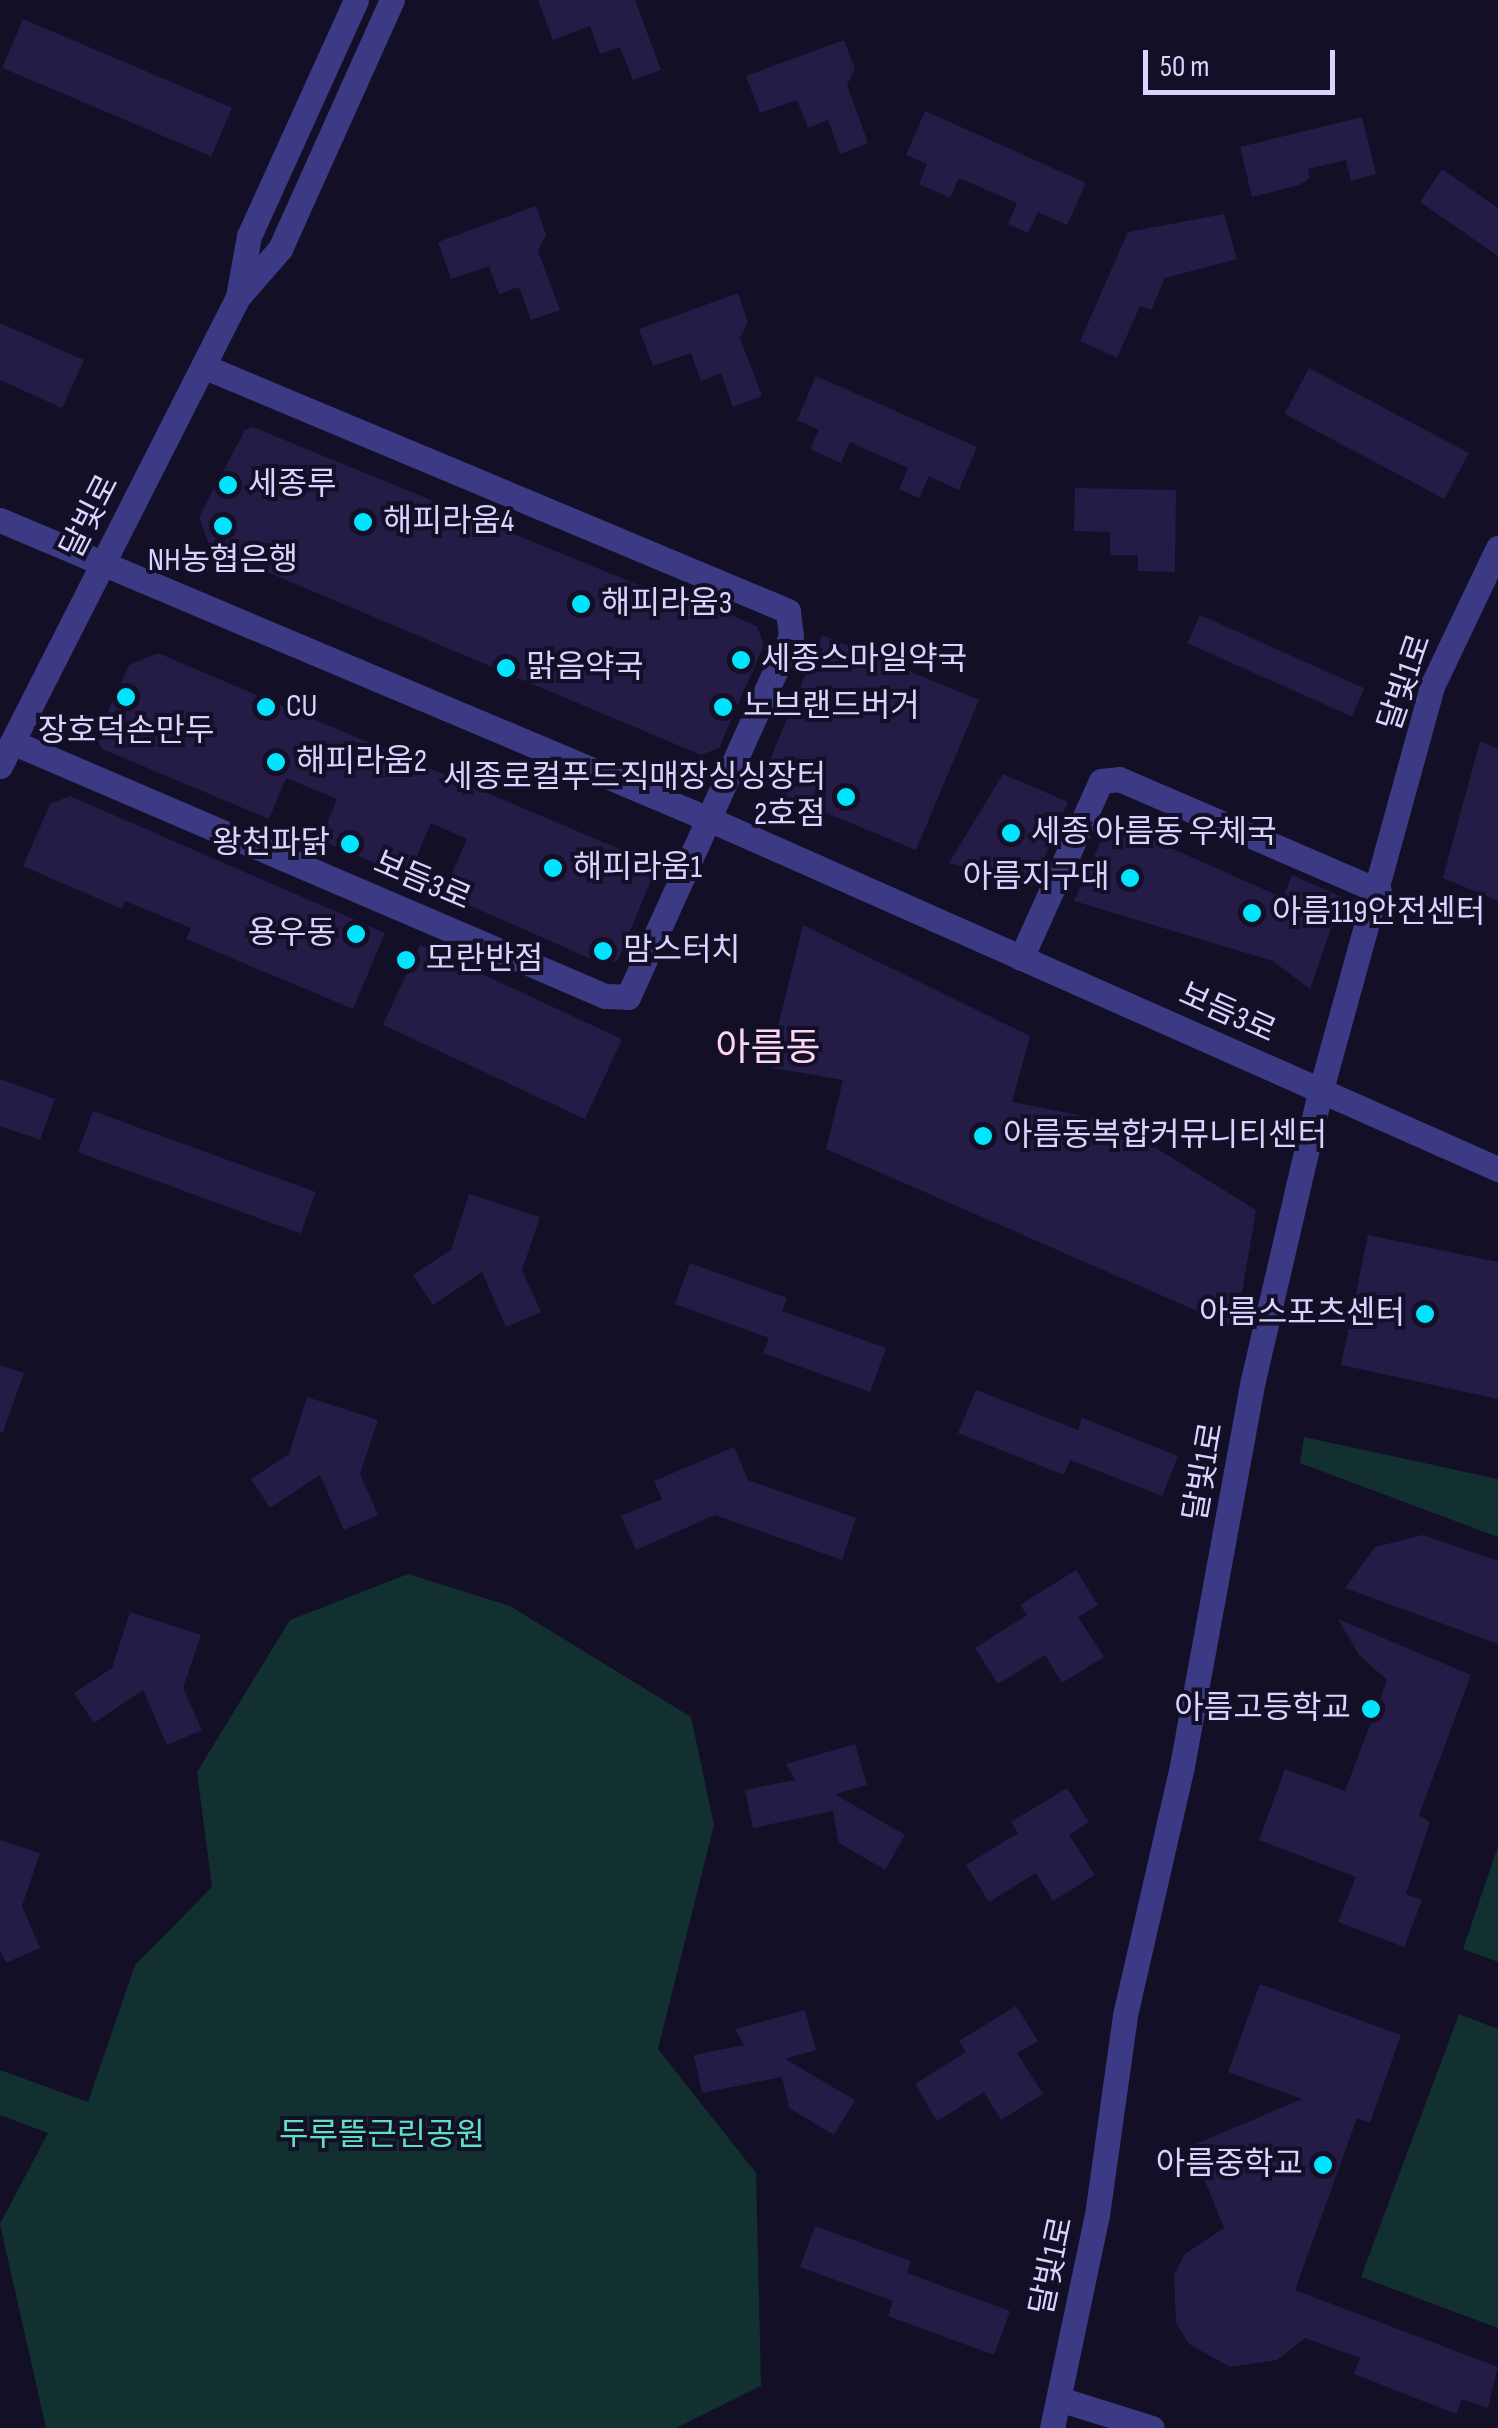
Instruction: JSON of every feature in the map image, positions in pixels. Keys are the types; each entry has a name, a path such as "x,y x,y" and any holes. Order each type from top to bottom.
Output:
{"street":[{"name":"달빛로","path":"238,297 249,236 356,0"},
{"name":"달빛로","path":"0,766 238,297 280,249 392,0"},
{"path":"203,366 788,611 791,636 710,820"},
{"name":"보듬3로","path":"0,520 710,820 1498,1168"},
{"name":"달빛1로","path":"1052,2428 1097,2215 1122,2033 1190,1728 1254,1380 1320,1092 1433,684 1498,548"},
{"name":"보듬3로","path":"12,742 605,996 628,997 710,820"},
{"path":"1021,958 1100,781 1120,778 1378,890"},
{"path":"1059,2399 1152,2428"}],"green space":[{"path":"1304,1437 1498,1479 1498,1537 1300,1463"},
{"name":"두루뜰근린공원","path":"408,1574 510,1606 691,1717 714,1825 658,2049 756,2173 761,2386 676,2428 46,2428 0,2224 48,2133 0,2115 0,2070 88,2102 135,1965 212,1887 197,1772 290,1620"},
{"path":"1498,1846 1498,1962 1463,1949"},
{"path":"1459,2014 1498,2029 1498,2328 1361,2277"}],"building":[{"path":"538,0 635,0 661,70 633,80 620,47 600,54 590,26 553,40"},
{"path":"23,19 232,108 211,156 2,68"},
{"path":"844,40 855,69 847,85 868,143 840,154 828,120 808,128 797,100 760,113 746,76"},
{"path":"925,111 1086,183 1067,225 1038,212 1028,233 1008,224 1017,203 959,178 950,198 919,184 927,164 906,155"},
{"path":"1362,117 1376,174 1351,181 1346,160 1308,169 1310,178 1299,185 1252,197 1240,147"},
{"path":"1442,169 1498,208 1498,256 1420,202"},
{"path":"536,206 546,235 538,251 560,310 531,320 519,287 499,294 489,266 451,279 438,242"},
{"path":"1224,214 1237,259 1165,278 1151,310 1140,306 1117,358 1080,341 1128,232"},
{"path":"738,293 748,322 740,338 762,396 733,407 721,373 701,381 691,353 653,366 639,329"},
{"path":"0,323 84,360 62,408 0,380"},
{"path":"1309,368 1469,453 1444,499 1285,414"},
{"path":"816,376 977,447 959,490 929,476 919,498 899,489 908,468 850,442 841,463 810,449 819,430 797,420"},
{"path":"253,427 665,596 668,589 757,626 764,645 719,748 701,755 210,548 199,517 245,430"},
{"path":"1075,488 1176,490 1175,572 1138,571 1138,555 1110,555 1110,532 1074,531"},
{"path":"1200,615 1364,688 1352,717 1187,643"},
{"path":"822,635 979,700 916,850 770,790 764,774"},
{"name":"해피라움2","path":"158,653 650,862 654,873 618,960 605,965 443,894 467,839 431,823 408,877 320,840 337,799 286,778 269,819 102,749 96,738 129,665"},
{"path":"1480,741 1498,749 1498,901 1443,878"},
{"name":"세종 아름동 우체국","path":"1003,774 1068,802 1032,886 949,863"},
{"path":"70,796 385,933 353,1009 186,939 191,928 125,901 122,909 23,866 50,804"},
{"name":"아름119안전센터","path":"1110,821 1283,898 1292,875 1342,897 1310,989 1273,961 1074,901"},
{"name":"아름동복합커뮤니티센터","path":"803,925 1030,1036 1012,1102 1114,1122 1256,1210 1236,1328 826,1149 843,1080 768,1067"},
{"path":"420,945 622,1039 585,1119 383,1025"},
{"path":"0,1079 55,1099 40,1140 0,1126"},
{"path":"93,1111 316,1192 301,1233 78,1152"},
{"path":"469,1194 540,1217 522,1270 541,1312 506,1327 482,1272 433,1305 413,1275 451,1250"},
{"name":"아름스포츠센터","path":"1368,1235 1498,1262 1498,1399 1341,1365"},
{"path":"690,1263 787,1298 782,1311 886,1348 870,1392 763,1353 769,1338 675,1304"},
{"path":"0,1365 24,1373 3,1432 0,1432"},
{"path":"976,1390 1078,1430 1082,1418 1178,1456 1162,1496 1070,1460 1064,1475 958,1433"},
{"path":"307,1397 378,1420 360,1474 378,1515 344,1530 320,1475 270,1508 251,1479 289,1454"},
{"path":"734,1447 748,1480 856,1518 842,1560 715,1515 636,1550 621,1516 662,1499 654,1481"},
{"path":"1423,1535 1498,1561 1498,1644 1345,1588 1375,1547"},
{"path":"1076,1570 1098,1605 1078,1617 1104,1657 1062,1683 1045,1655 998,1684 975,1648 1027,1615 1020,1605"},
{"path":"130,1612 201,1635 183,1688 202,1730 167,1745 143,1690 94,1723 74,1693 112,1668"},
{"path":"1338,1619 1471,1675 1419,1815 1430,1822 1406,1894 1422,1900 1404,1947 1338,1922 1356,1877 1259,1840 1285,1769 1345,1791 1387,1680 1359,1655"},
{"path":"855,1744 867,1785 835,1794 905,1835 885,1870 839,1843 833,1811 753,1828 745,1790 795,1780 786,1764"},
{"path":"1067,1788 1089,1822 1069,1835 1095,1875 1053,1901 1036,1873 989,1902 966,1865 1018,1833 1011,1822"},
{"path":"0,1840 40,1853 22,1906 40,1948 6,1963 0,1950"},
{"path":"1260,1984 1401,2035 1370,2123 1357,2118 1295,2290 1498,2367 1488,2408 1462,2399 1456,2414 1354,2374 1360,2358 1305,2338 1277,2360 1230,2367 1189,2344 1176,2323 1174,2275 1185,2254 1224,2228 1191,2146 1302,2099 1228,2072"},
{"path":"1016,2006 1038,2041 1017,2053 1043,2094 1001,2120 984,2092 937,2121 915,2084 966,2052 959,2041"},
{"path":"805,2010 816,2050 785,2059 855,2100 834,2135 789,2108 782,2077 702,2093 694,2055 744,2045 735,2029"},
{"path":"815,2226 911,2261 907,2273 1010,2311 994,2355 888,2316 893,2301 800,2267"}],"place":[{"name":"세종루","path":"228,485"},
{"name":"해피라움4","path":"363,522"},
{"name":"NH농협은행","path":"223,526"},
{"name":"해피라움3","path":"581,604"},
{"name":"세종스마일약국","path":"741,660"},
{"name":"맑음약국","path":"506,668"},
{"name":"장호덕손만두","path":"126,697"},
{"name":"CU","path":"266,707"},
{"name":"노브랜드버거","path":"723,707"},
{"name":"해피라움2","path":"276,762"},
{"name":"세종로컬푸드직매장싱싱장터 2호점","path":"846,797"},
{"name":"세종 아름동 우체국","path":"1011,833"},
{"name":"왕천파닭","path":"350,844"},
{"name":"해피라움1","path":"553,868"},
{"name":"아름지구대","path":"1130,878"},
{"name":"아름119안전센터","path":"1252,913"},
{"name":"용우동","path":"356,934"},
{"name":"맘스터치","path":"603,951"},
{"name":"모란반점","path":"406,960"},
{"name":"아름동복합커뮤니티센터","path":"983,1136"},
{"name":"아름스포츠센터","path":"1425,1314"},
{"name":"아름고등학교","path":"1371,1709"},
{"name":"아름중학교","path":"1323,2165"}],"district":[{"name":"아름동","path":"768,1049"}]}
